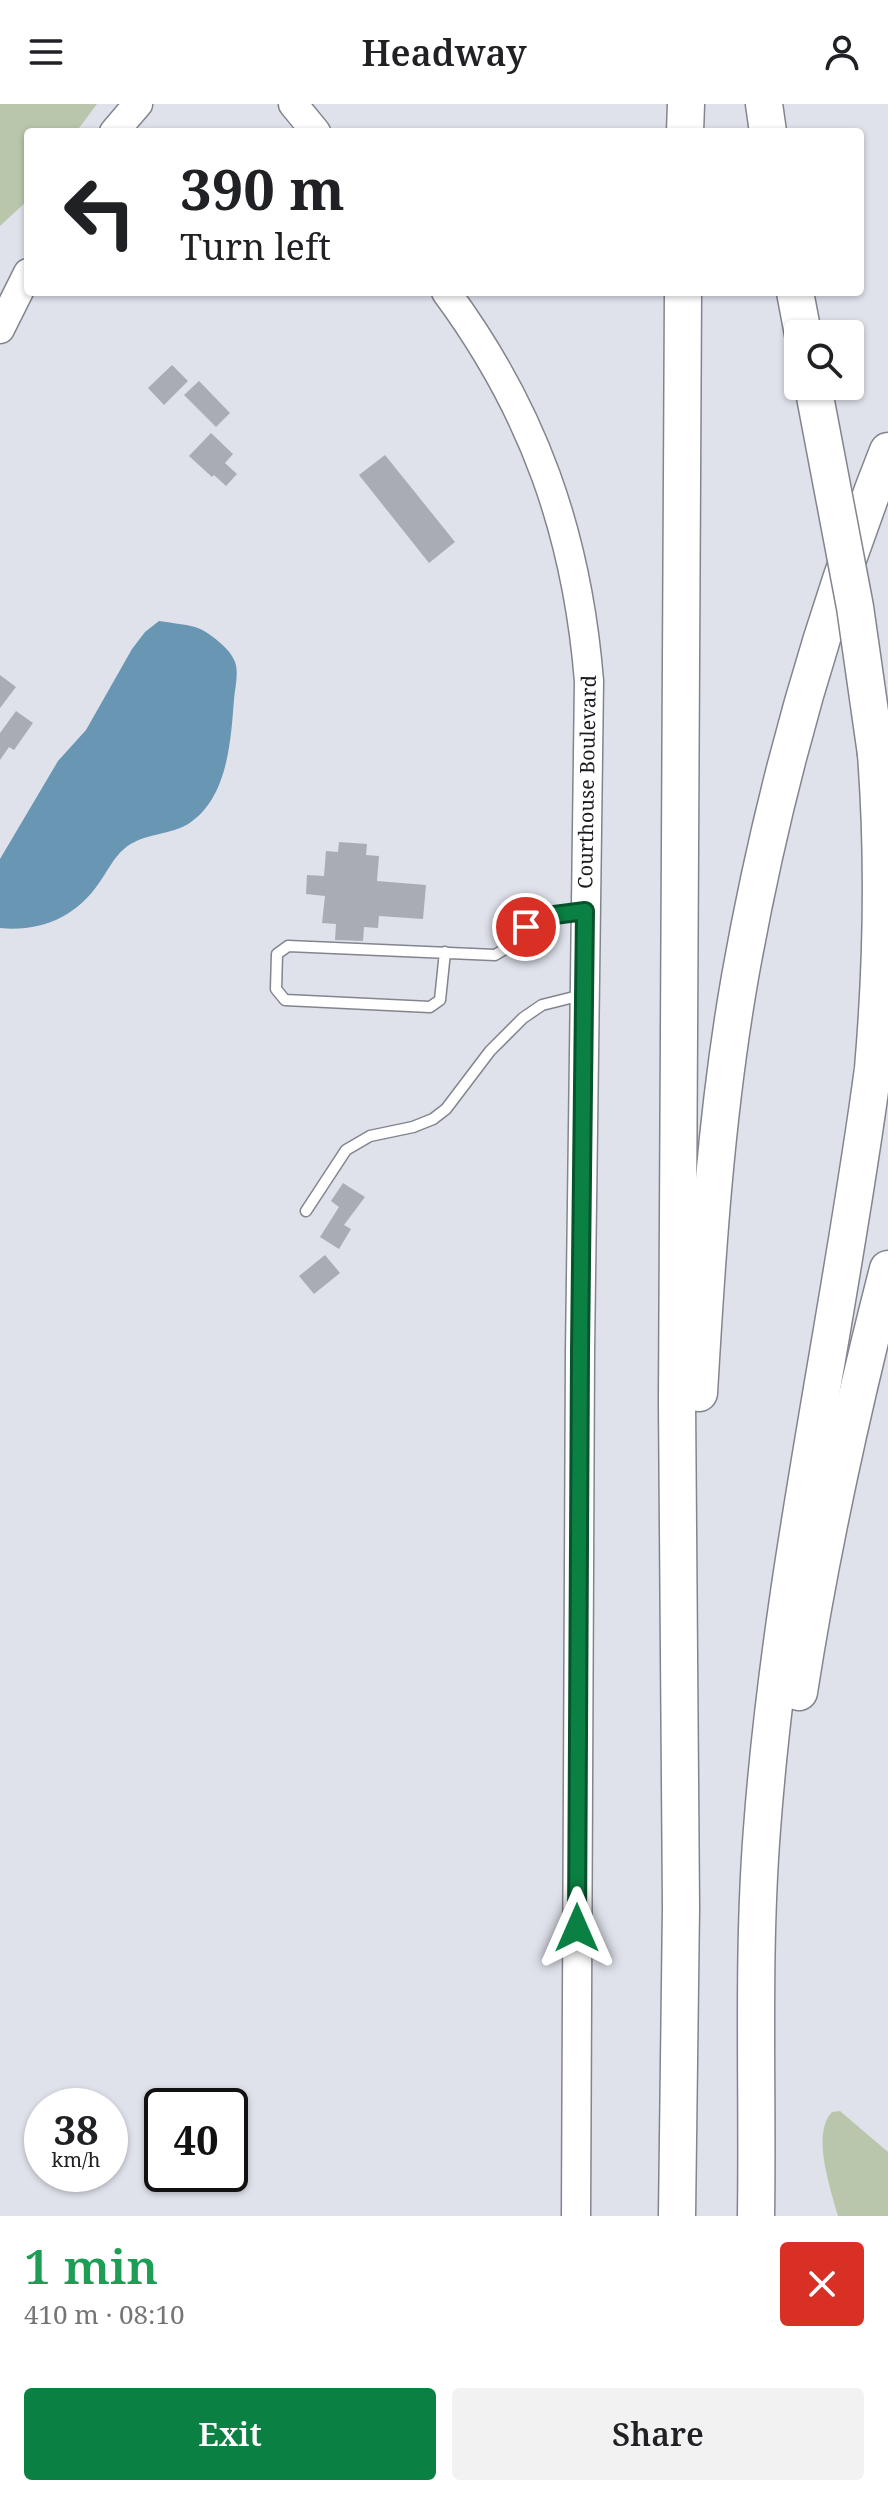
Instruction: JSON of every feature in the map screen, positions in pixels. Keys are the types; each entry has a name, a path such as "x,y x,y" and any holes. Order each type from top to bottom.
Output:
{"highway":[{"path":"685,128 686,104"},
{"path":"764,104 767,128"},
{"path":"677,2216 681,1759 677,1386 683,296"},
{"path":"796,296 800,320"},
{"path":"756,2216 757,1959 761,1842 781,1648 873,1069 883,907 876,754 855,607 816,400"},
{"path":"681,1759 710,1225 740,978 793,737 861,521 888,451"},
{"path":"758,2051 776,1864 804,1658 856,1397 888,1269"}],"street":[{"path":"117,128 138,104"},
{"path":"293,104 313,128"},
{"path":"0,329 24,281"},
{"name":"Courthouse Boulevard","path":"449,296 498,372 539,453 562,523 580,594 589,681 576,2216"}],"lane":[{"path":"445,952 440,1000 430,1007 285,1000 276,989 277,954 288,946 445,952 495,955 510,946 539,917 585,911"},
{"path":"306,1211 346,1150 370,1136 413,1127 433,1119 446,1109 490,1051 523,1018 542,1005 584,994"}],"green space":[{"path":"0,104 97,104 79,128 24,128 24,204 0,226"},
{"path":"840,2111 888,2152 888,2216 838,2216 824,2162 823,2134 832,2112"}],"water":[{"path":"159,621 200,629 224,646 235,662 237,671 229,749 213,797 191,822 124,849 90,895 68,913 56,920 30,927 0,928 0,859 58,761 86,730 132,649 145,632"}],"building":[{"path":"172,365 188,381 164,405 148,388"},
{"path":"199,381 230,413 216,427 184,395"},
{"path":"211,433 233,454 225,463 237,474 226,486 189,456"},
{"path":"385,455 455,542 429,563 359,475"},
{"path":"0,675 16,687 0,708"},
{"path":"16,711 33,723 14,750 9,747 0,760 0,733"},
{"path":"339,842 367,844 366,855 379,856 377,881 426,885 423,919 379,916 378,928 364,927 363,941 335,940 336,924 322,923 325,896 306,894 307,875 324,876 326,851 338,852"},
{"path":"343,1183 365,1197 344,1225 351,1229 339,1249 320,1237 339,1207 331,1201"},
{"path":"325,1255 340,1273 314,1294 299,1276"}],"route":[{"path":"526,927 539,917 585,911 577,1928"}]}
